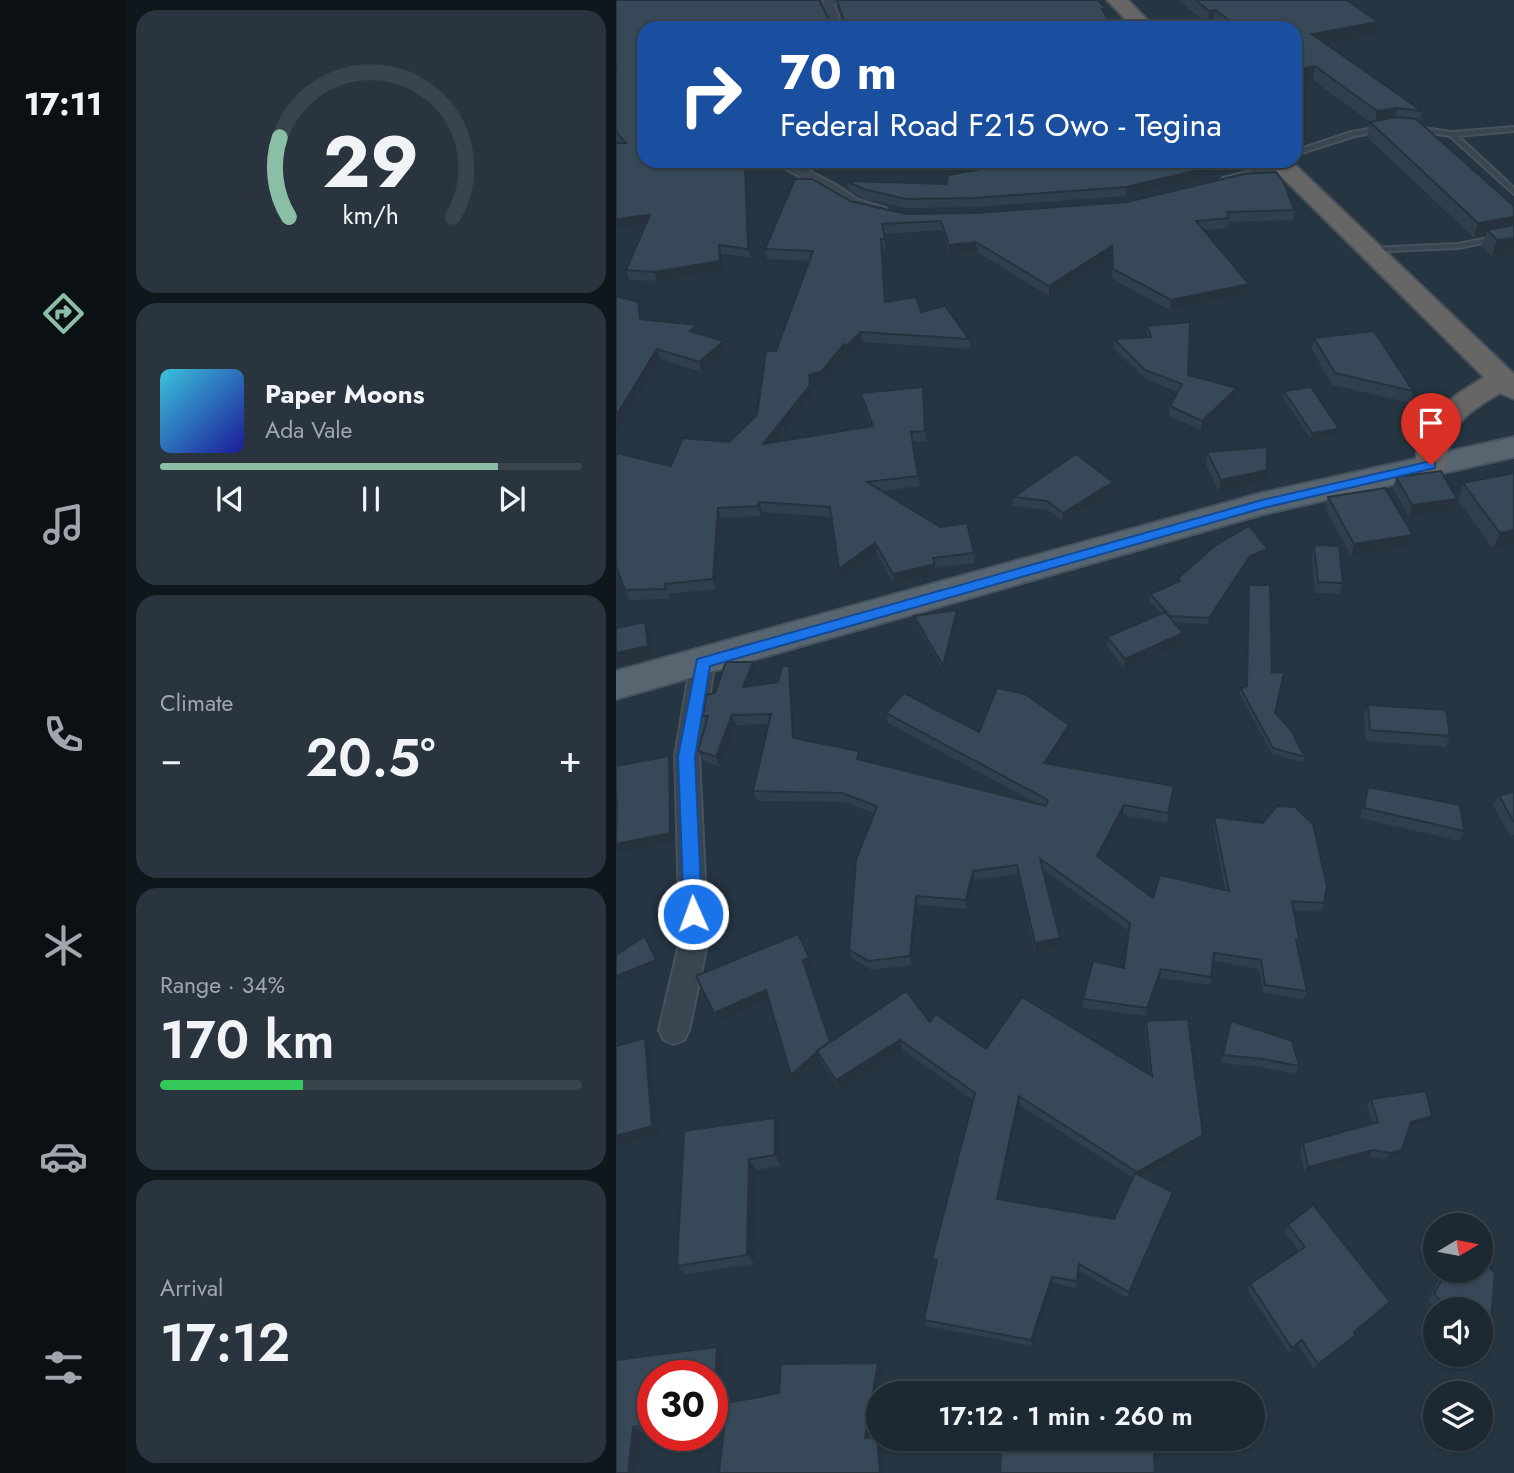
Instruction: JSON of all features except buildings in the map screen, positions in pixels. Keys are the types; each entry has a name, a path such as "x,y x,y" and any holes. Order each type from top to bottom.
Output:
{"highway":[{"path":"1117,0 1138,21"},
{"path":"1293,168 1367,250 1508,385 1465,403 1443,422 1433,436 1431,465"}],"main road":[{"path":"616,685 703,663 1262,504 1514,447"}],"street":[{"path":"833,21 827,4 834,0"},
{"path":"792,168 858,205 894,214"},
{"path":"1210,185 1262,168"},
{"path":"674,1030 694,940 687,757 703,663"}],"lane":[{"path":"1302,154 1354,134 1394,127"},
{"path":"1404,127 1452,134 1514,129"},
{"path":"1452,134 1514,192"},
{"path":"1367,250 1458,246 1514,235"}],"route":[{"path":"693,914 687,757 703,663 1262,504 1431,465"}]}
